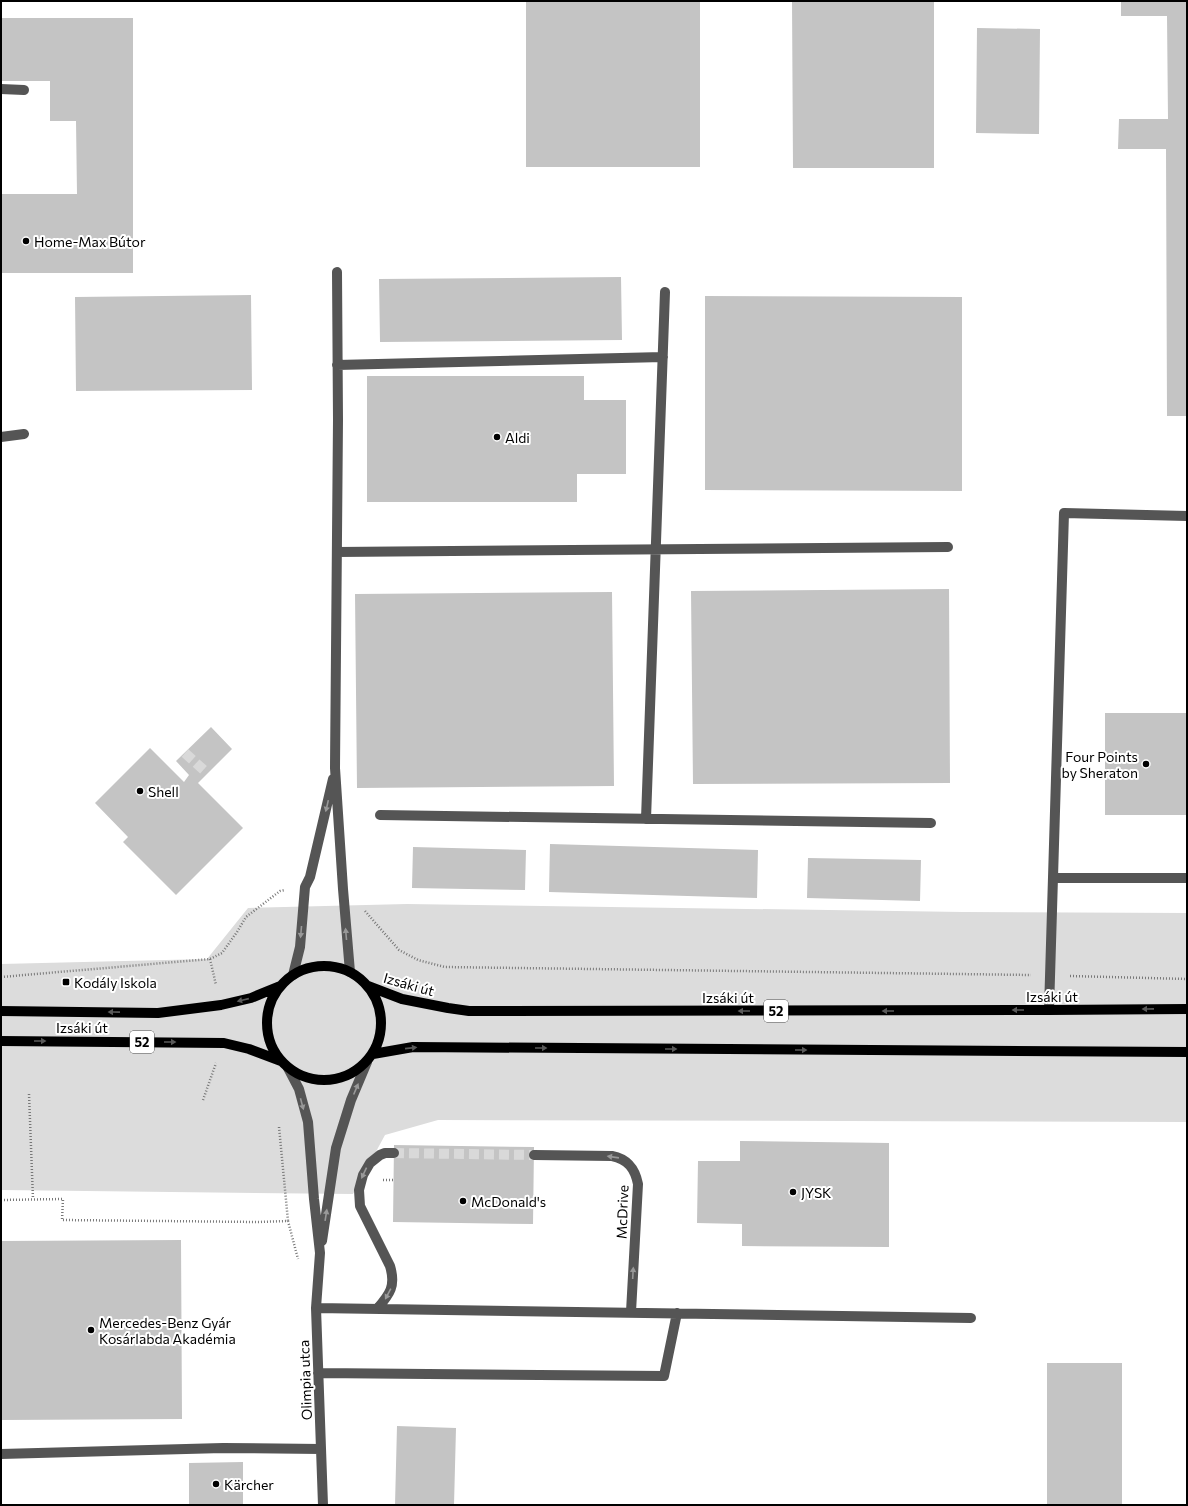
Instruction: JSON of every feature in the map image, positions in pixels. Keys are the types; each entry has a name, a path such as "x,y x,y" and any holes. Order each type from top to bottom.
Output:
{"main road":[{"name":"52","path":"329,966 350,972 360,978 368,986 379,1005 381,1016 380,1037 370,1058 360,1069 347,1076 324,1081 305,1077 284,1064 271,1044 267,1025 270,1004 280,986 293,975 307,968 329,966"},
{"name":"Izsáki út","path":"1,1011 158,1013 221,1005 251,998 280,986"},
{"name":"Izsáki út","path":"368,986 402,999 469,1011 1187,1009"},
{"name":"Izsáki út","path":"1,1041 224,1043 249,1050 284,1064"},
{"name":"52","path":"370,1058 413,1047 1187,1052"}],"street":[{"path":"1,89 24,90"},
{"path":"337,272 336,768 343,889 350,972"},
{"path":"646,819 666,292"},
{"path":"337,365 663,357"},
{"path":"1,437 24,434"},
{"path":"1048,1010 1064,513 1187,516"},
{"path":"337,552 948,547"},
{"path":"293,975 300,946 305,886 310,877 336,768"},
{"path":"380,815 930,823"},
{"path":"1053,878 1187,878"},
{"name":"Olimpia utca","path":"323,1505 316,1308 320,1253 336,1148 351,1100 370,1058"},
{"name":"Olimpia utca","path":"284,1064 299,1090 308,1122 320,1253"},
{"path":"377,1309 390,1293 393,1276 390,1266 360,1206 359,1190 363,1175 370,1163 380,1155 385,1153 394,1153"},
{"name":"McDrive","path":"534,1155 612,1156 622,1159 632,1167 637,1177 638,1184 631,1312"},
{"path":"316,1308 971,1318"},
{"path":"318,1373 664,1376 677,1313"},
{"path":"1,1454 223,1448 321,1449"}],"path":[{"path":"1,977 210,959 222,954 238,932 246,917 280,891 305,886"},
{"path":"343,889 368,913 378,928 399,950 418,960 445,967 1050,975 1187,979"},
{"path":"29,1094 33,1199"},
{"path":"279,1127 288,1221 298,1259"},
{"path":"1,1200 63,1199 62,1220 288,1221"}],"shaded area":[{"path":"407,904 963,912 1187,913 1187,1122 438,1120 385,1135 353,1194 1,1190 1,964 207,959 248,908"}],"building":[{"path":"526,1 700,1 700,167 526,167"},
{"path":"792,1 934,1 934,168 793,168"},
{"path":"1121,1 1187,1 1187,416 1167,416 1166,149 1118,149 1119,119 1168,119 1167,16 1121,16"},
{"path":"1,18 133,18 133,273 1,273 1,194 77,194 76,121 50,121 50,81 1,81"},
{"path":"977,28 1040,29 1039,134 976,133"},
{"path":"621,277 622,340 380,342 379,279"},
{"path":"251,295 252,390 76,391 75,297"},
{"path":"705,296 962,297 962,491 705,490"},
{"name":"Aldi","path":"367,376 584,376 584,400 626,400 626,474 577,474 577,502 367,502"},
{"path":"949,589 950,783 693,784 691,591"},
{"path":"612,592 614,786 357,788 355,594"},
{"name":"Four Points by Sheraton","path":"1105,713 1187,713 1187,815 1105,815"},
{"path":"211,727 232,749 198,783 243,828 176,895 123,842 128,837 95,803 150,748 184,782 189,775 176,761"},
{"path":"550,844 758,850 757,898 549,892"},
{"path":"413,847 526,850 525,890 412,888"},
{"path":"808,858 921,860 920,901 807,898"},
{"name":"JYSK","path":"740,1141 889,1143 889,1247 742,1246 742,1224 697,1223 698,1161 740,1161"},
{"name":"McDonald's","path":"394,1145 534,1147 533,1224 393,1222"},
{"name":"Mercedes-Benz Gyár Kosárlabda Akadémia","path":"181,1240 182,1419 1,1420 1,1241"},
{"path":"1047,1363 1122,1363 1122,1505 1047,1505"},
{"path":"397,1426 456,1428 454,1505 395,1505"},
{"name":"Kärcher","path":"243,1462 243,1505 189,1505 189,1463"}],"tunnel":[{"path":"185,753 207,773"},
{"path":"394,1153 534,1155"}],"place":[{"name":"Home-Max Bútor","path":"26,241"},
{"name":"Aldi","path":"497,437"},
{"name":"Four Points by Sheraton","path":"1146,764"},
{"name":"Shell","path":"140,791"},
{"name":"Kodály Iskola","path":"66,982"},
{"name":"JYSK","path":"793,1192"},
{"name":"McDonald's","path":"463,1201"},
{"name":"Mercedes-Benz Gyár Kosárlabda Akadémia","path":"91,1330"},
{"name":"Kärcher","path":"216,1484"}]}
